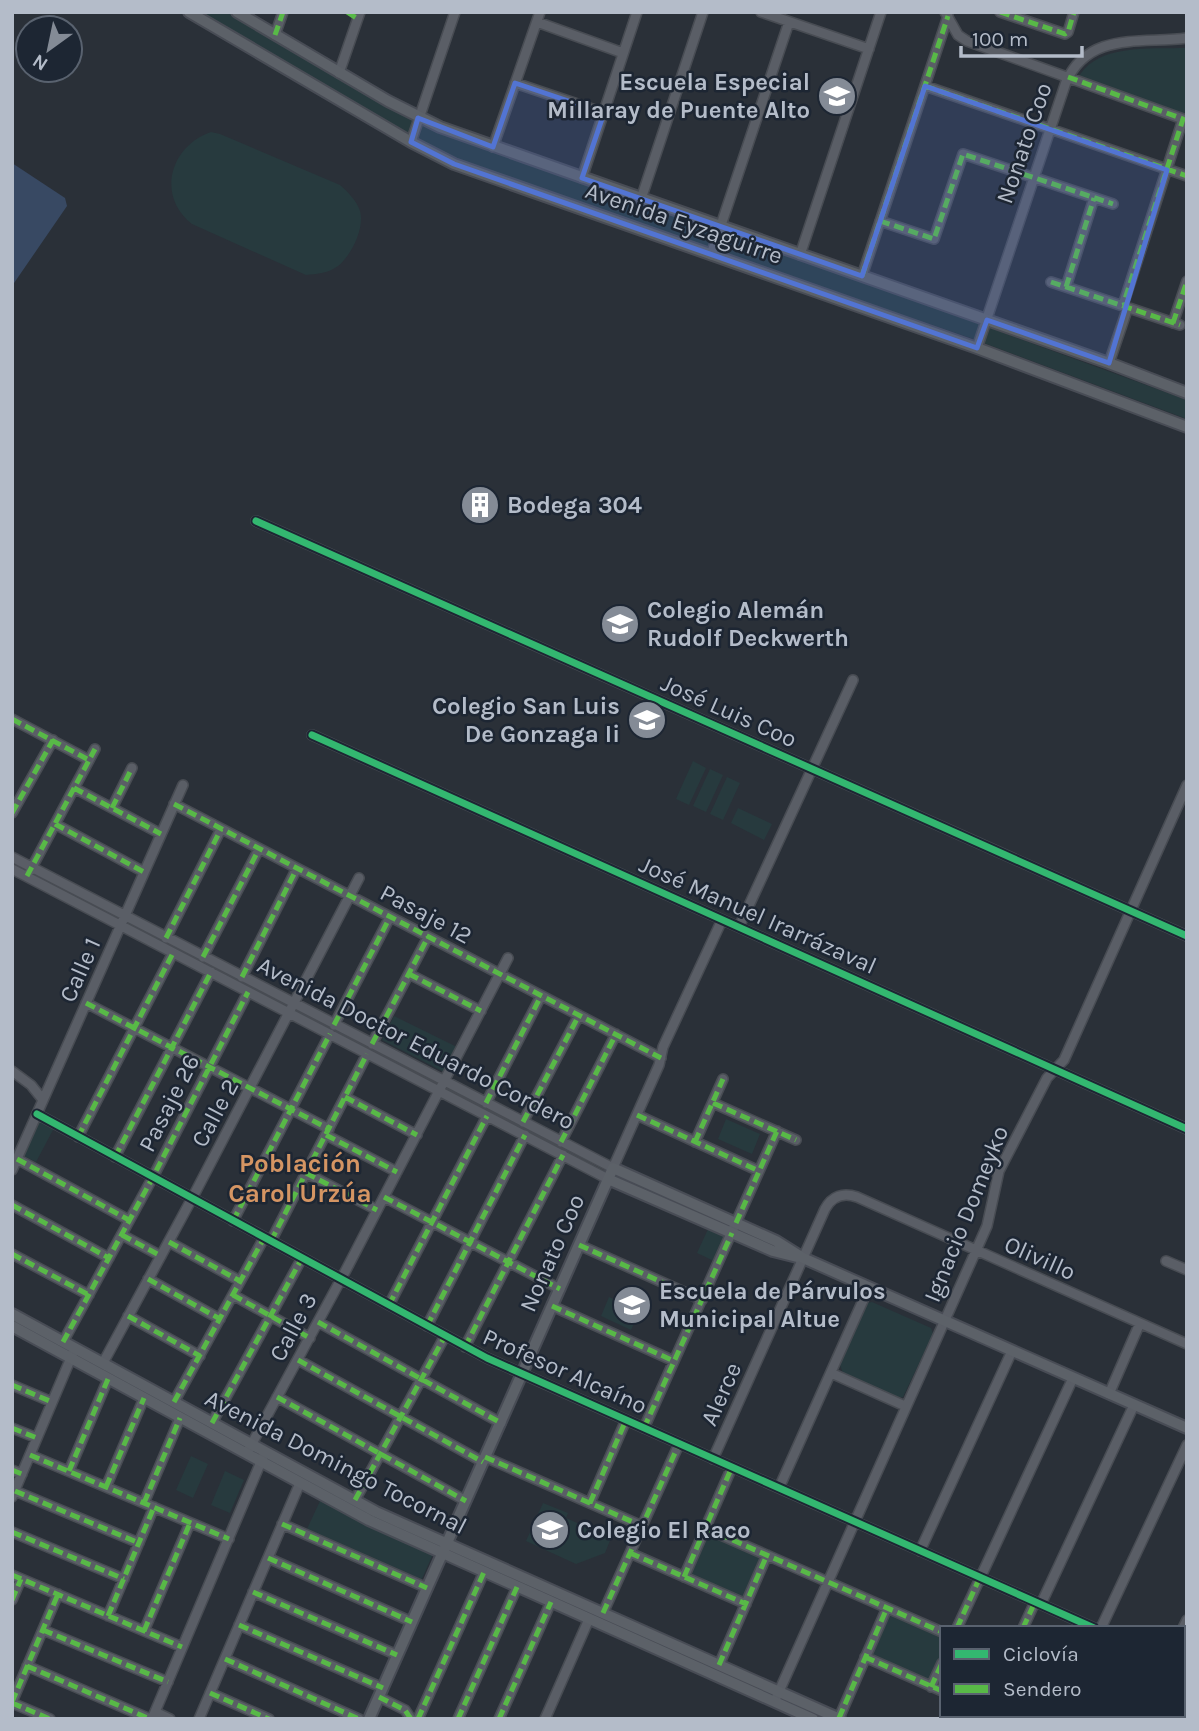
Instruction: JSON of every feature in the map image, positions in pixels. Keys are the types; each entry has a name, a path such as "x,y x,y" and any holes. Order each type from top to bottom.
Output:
{"main road":[{"name":"Avenida Eyzaguirre","path":"189,12 411,142 454,164 977,348 1187,427"},
{"name":"Avenida Eyzaguirre","path":"238,13 418,118 1187,393"},
{"name":"Avenida Doctor Eduardo Cordero","path":"611,1174 734,1228 776,1241 803,1258 1187,1428"},
{"name":"Nonato Coo","path":"369,1719 611,1174"},
{"name":"Avenida Domingo Tocornal","path":"12,1314 63,1342 73,1353 108,1378 180,1418 249,1449"},
{"name":"Avenida Domingo Tocornal","path":"12,1326 103,1363 212,1423 263,1457 355,1500 484,1572 589,1619 777,1696 840,1718"},
{"name":"Avenida Domingo Tocornal","path":"263,1457 300,1483 375,1524 445,1549 603,1613 719,1665 813,1719"}],"street":[{"path":"275,35 283,12"},
{"path":"339,73 359,16 347,12"},
{"path":"411,142 455,12"},
{"path":"493,147 540,12"},
{"path":"582,178 637,12"},
{"path":"641,199 704,12"},
{"path":"761,12 869,49"},
{"path":"800,255 881,12"},
{"path":"1000,12 1066,33 1074,12"},
{"path":"947,14 955,31 964,40 1183,119 1124,302 1126,313 1109,363"},
{"path":"862,276 947,14"},
{"path":"537,22 623,53"},
{"path":"711,256 789,22"},
{"name":"Nonato Coo","path":"977,348 1069,76 1084,57 1109,44 1187,38"},
{"path":"515,83 604,113"},
{"path":"925,86 1187,176"},
{"path":"880,221 934,239 963,153 1114,204"},
{"path":"1066,287 1094,198"},
{"path":"1051,282 1177,324 1187,281"},
{"name":"José Luis Coo","path":"256,521 1187,936"},
{"path":"739,927 853,680"},
{"path":"13,720 89,760"},
{"name":"José Manuel Irarrázaval","path":"312,735 1187,1129"},
{"path":"12,813 53,740"},
{"path":"29,872 95,749"},
{"path":"112,808 132,768"},
{"name":"Calle 1","path":"12,1170 183,785"},
{"name":"Ignacio Domeyko","path":"777,1696 990,1219 999,1171 1045,1082 1064,1060 1187,785"},
{"path":"74,788 161,834"},
{"name":"Pasaje 12","path":"174,804 661,1058"},
{"path":"55,824 144,872"},
{"path":"166,938 221,829"},
{"path":"203,957 259,849"},
{"name":"Avenida Doctor Eduardo Cordero","path":"12,857 29,872 123,921 173,953 248,992 291,1008"},
{"path":"242,977 297,868"},
{"name":"Avenida Doctor Eduardo Cordero","path":"12,869 29,872"},
{"name":"Calle 2","path":"103,1363 192,1199 359,878"},
{"path":"233,1221 390,917"},
{"name":"Nonato Coo","path":"611,1174 661,1058 663,1047 722,920"},
{"name":"Avenida Doctor Eduardo Cordero","path":"123,921 166,938 242,977 291,1008 332,1029 372,1044 523,1122 561,1142 611,1174"},
{"path":"372,1044 428,937"},
{"path":"78,1137 173,953"},
{"name":"Calle 3","path":"249,1449 310,1338 508,958"},
{"path":"115,1157 211,972"},
{"path":"408,974 481,1011"},
{"name":"Pasaje 26","path":"63,1342 153,1177 248,992"},
{"path":"486,1103 541,996"},
{"path":"86,1003 291,1109 397,1172"},
{"path":"523,1122 579,1015"},
{"name":"Avenida Doctor Eduardo Cordero","path":"332,1029 367,1054 563,1155 611,1174"},
{"path":"561,1142 616,1034"},
{"path":"174,1402 240,1281 306,1173 367,1054"},
{"path":"12,1072 31,1085 43,1100"},
{"path":"695,1142 723,1079"},
{"path":"345,1097 417,1135"},
{"path":"713,1103 796,1140"},
{"name":"Profesor Alcaíno","path":"37,1114 465,1347 1090,1626"},
{"path":"636,1115 759,1171"},
{"path":"389,1305 487,1116"},
{"path":"644,1428 777,1131"},
{"path":"426,1326 525,1135"},
{"path":"465,1347 563,1155"},
{"path":"17,1159 129,1220"},
{"path":"306,1173 377,1210"},
{"name":"Olivillo","path":"839,1196 853,1195 1187,1344"},
{"name":"Alerce","path":"713,1459 827,1205 839,1196"},
{"path":"384,1197 560,1289"},
{"path":"12,1206 109,1258"},
{"path":"122,1235 161,1256"},
{"path":"169,1242 240,1281"},
{"path":"579,1245 702,1300"},
{"path":"12,1254 89,1295"},
{"path":"212,1423 302,1258"},
{"path":"1166,1261 1187,1270"},
{"path":"148,1279 220,1319"},
{"path":"779,1488 869,1287"},
{"path":"233,1295 310,1338"},
{"path":"552,1306 674,1361"},
{"path":"128,1316 200,1356"},
{"path":"318,1322 500,1423"},
{"path":"1109,1394 1140,1323"},
{"path":"355,1500 444,1336"},
{"path":"920,1551 1012,1351"},
{"path":"73,1353 14,1494 139,1543"},
{"path":"298,1360 400,1417 484,1459 642,1526"},
{"path":"831,1373 905,1406"},
{"path":"69,1471 108,1378"},
{"path":"958,1626 1073,1378"},
{"path":"12,1385 52,1402"},
{"path":"277,1397 466,1501"},
{"path":"106,1487 144,1398"},
{"path":"1024,1626 1038,1603 1134,1405"},
{"path":"144,1503 180,1418"},
{"path":"590,1503 626,1420"},
{"path":"12,1428 37,1438"},
{"path":"603,1613 679,1444"},
{"path":"1102,1626 1187,1445"},
{"path":"30,1455 229,1539"},
{"path":"152,1717 263,1457"},
{"path":"684,1577 732,1467"},
{"path":"12,1470 22,1474"},
{"path":"199,1719 300,1483"},
{"path":"108,1616 154,1507"},
{"path":"144,1631 190,1523"},
{"path":"282,1524 427,1588"},
{"path":"705,1528 940,1631"},
{"path":"12,1532 124,1579"},
{"path":"630,1553 746,1604"},
{"path":"719,1665 767,1555"},
{"path":"268,1558 412,1622"},
{"path":"418,1719 484,1572"},
{"path":"12,1600 17,1577 183,1647"},
{"path":"458,1719 517,1587"},
{"path":"253,1592 397,1655"},
{"path":"50,1719 12,1702 58,1594"},
{"path":"499,1719 551,1602"},
{"path":"840,1718 887,1608"},
{"path":"545,1719 589,1619"},
{"path":"239,1625 381,1693 405,1710 411,1719"},
{"path":"43,1630 168,1682"},
{"path":"865,1657 940,1691"},
{"path":"225,1659 359,1719"},
{"path":"27,1666 152,1717 170,1719"},
{"path":"931,1687 940,1667"},
{"path":"210,1693 269,1719"}],"highlighted area":[{"path":"515,83 604,113 582,178 862,276 925,86 1167,170 1109,363 987,320 977,348 454,164 411,142 418,118 493,147"}],"green space":[{"path":"196,12 231,12 404,114 1187,400 1187,419 968,337 687,243 454,159"},
{"path":"1187,48 1187,117 1078,78 1086,67 1111,53"},
{"path":"211,132 340,185 352,197 360,211 360,225 352,249 338,266 319,274 306,275 192,224 181,213 171,186 177,160 186,148"},
{"path":"693,761 706,768 689,805 676,799"},
{"path":"710,769 723,775 706,812 693,806"},
{"path":"727,777 740,783 723,820 710,814"},
{"path":"738,808 772,824 764,840 731,823"},
{"path":"394,1016 457,1047 444,1072 382,1040"},
{"path":"726,1119 760,1134 752,1154 718,1139"},
{"path":"40,1120 54,1128 36,1162 24,1156"},
{"path":"709,1227 726,1235 714,1261 697,1253"},
{"path":"609,1297 640,1311 631,1330 601,1316"},
{"path":"872,1302 931,1328 933,1334 903,1397 899,1398 843,1373 840,1365 868,1303"},
{"path":"191,1456 208,1464 193,1498 176,1490"},
{"path":"225,1471 244,1480 230,1513 211,1505"},
{"path":"320,1501 433,1554 421,1581 307,1529"},
{"path":"543,1503 568,1513 566,1518 611,1538 605,1553 576,1564 526,1541"},
{"path":"706,1533 761,1555 762,1559 744,1599 689,1576"},
{"path":"892,1614 940,1635 940,1661 932,1679 927,1681 871,1654 888,1617"}],"water":[{"path":"12,163 65,198 67,206 12,286"}],"marked path":[{"path":"275,35 283,12"},
{"path":"347,12 358,19"},
{"path":"1000,12 1065,34 1074,12"},
{"path":"862,276 948,16"},
{"path":"1068,77 1183,119 1124,302 1125,307"},
{"path":"925,86 1187,176"},
{"path":"880,221 934,239 963,154 1113,204"},
{"path":"1066,287 1094,198"},
{"path":"1173,323 1187,281"},
{"path":"1051,282 1180,325"},
{"path":"12,719 89,760"},
{"path":"12,813 53,740"},
{"path":"27,876 95,749"},
{"path":"112,808 132,768"},
{"path":"74,788 161,834"},
{"path":"174,804 661,1058"},
{"path":"55,824 144,872"},
{"path":"166,938 221,829"},
{"path":"203,957 259,849"},
{"path":"242,977 297,868"},
{"path":"334,1025 390,917"},
{"path":"372,1044 428,937"},
{"path":"78,1137 173,953"},
{"path":"115,1157 211,972"},
{"path":"409,974 481,1011"},
{"path":"63,1342 153,1177 248,992"},
{"path":"486,1103 541,996"},
{"path":"86,1003 329,1129"},
{"path":"523,1122 579,1015"},
{"path":"233,1221 330,1034"},
{"path":"561,1142 616,1034"},
{"path":"271,1241 367,1054"},
{"path":"695,1142 723,1079"},
{"path":"345,1097 417,1135"},
{"path":"713,1103 796,1140"},
{"path":"637,1115 759,1171"},
{"path":"389,1305 487,1116"},
{"path":"736,1223 777,1131"},
{"path":"326,1135 397,1172"},
{"path":"427,1326 525,1135"},
{"path":"465,1347 563,1155"},
{"path":"17,1159 129,1220"},
{"path":"306,1173 377,1210"},
{"path":"384,1197 560,1289"},
{"path":"12,1205 109,1258"},
{"path":"644,1428 732,1233"},
{"path":"122,1235 161,1256"},
{"path":"174,1402 264,1238"},
{"path":"169,1242 240,1281"},
{"path":"579,1245 702,1300"},
{"path":"12,1254 89,1295"},
{"path":"212,1423 302,1258"},
{"path":"148,1279 220,1319"},
{"path":"233,1295 310,1338"},
{"path":"552,1306 674,1361"},
{"path":"128,1316 200,1356"},
{"path":"318,1322 501,1423"},
{"path":"355,1500 445,1336"},
{"path":"298,1360 483,1462"},
{"path":"69,1471 108,1379"},
{"path":"12,1385 52,1402"},
{"path":"277,1397 466,1501"},
{"path":"106,1487 144,1398"},
{"path":"144,1503 180,1418"},
{"path":"590,1503 626,1420"},
{"path":"12,1428 37,1438"},
{"path":"603,1613 679,1444"},
{"path":"30,1455 229,1539"},
{"path":"485,1457 642,1526"},
{"path":"684,1577 732,1467"},
{"path":"12,1470 22,1474"},
{"path":"15,1491 139,1543"},
{"path":"108,1616 154,1507"},
{"path":"144,1631 190,1523"},
{"path":"282,1524 427,1588"},
{"path":"705,1528 940,1631"},
{"path":"12,1532 124,1579"},
{"path":"630,1553 746,1604"},
{"path":"719,1665 767,1555"},
{"path":"268,1558 412,1622"},
{"path":"418,1719 484,1572"},
{"path":"12,1575 182,1647"},
{"path":"958,1626 980,1577"},
{"path":"12,1600 21,1579"},
{"path":"458,1719 517,1587"},
{"path":"253,1592 397,1655"},
{"path":"12,1702 58,1594"},
{"path":"499,1719 551,1602"},
{"path":"1024,1626 1035,1602"},
{"path":"839,1718 887,1608"},
{"path":"239,1625 383,1688"},
{"path":"43,1630 168,1682"},
{"path":"865,1657 940,1690"},
{"path":"225,1659 359,1719"},
{"path":"27,1666 150,1719"},
{"path":"931,1687 940,1667"},
{"path":"210,1693 269,1719"},
{"path":"379,1697 405,1710 411,1719"},
{"path":"12,1703 50,1719"},
{"path":"999,1717 1003,1719"}],"cycle path":[{"path":"256,521 1187,936"},
{"path":"312,735 1187,1129"},
{"path":"37,1114 487,1358 1090,1626"}],"place":[{"name":"Escuela Especial Millaray de Puente Alto","path":"837,96"},
{"name":"Bodega 304","path":"480,505"},
{"name":"Colegio Alemán Rudolf Deckwerth","path":"620,624"},
{"name":"Colegio San Luis De Gonzaga Ii","path":"647,720"},
{"name":"Escuela de Párvulos Municipal Altue","path":"632,1305"},
{"name":"Colegio El Raco","path":"550,1530"}],"district":[{"name":"Población Carol Urzúa","path":"300,1178"}]}
